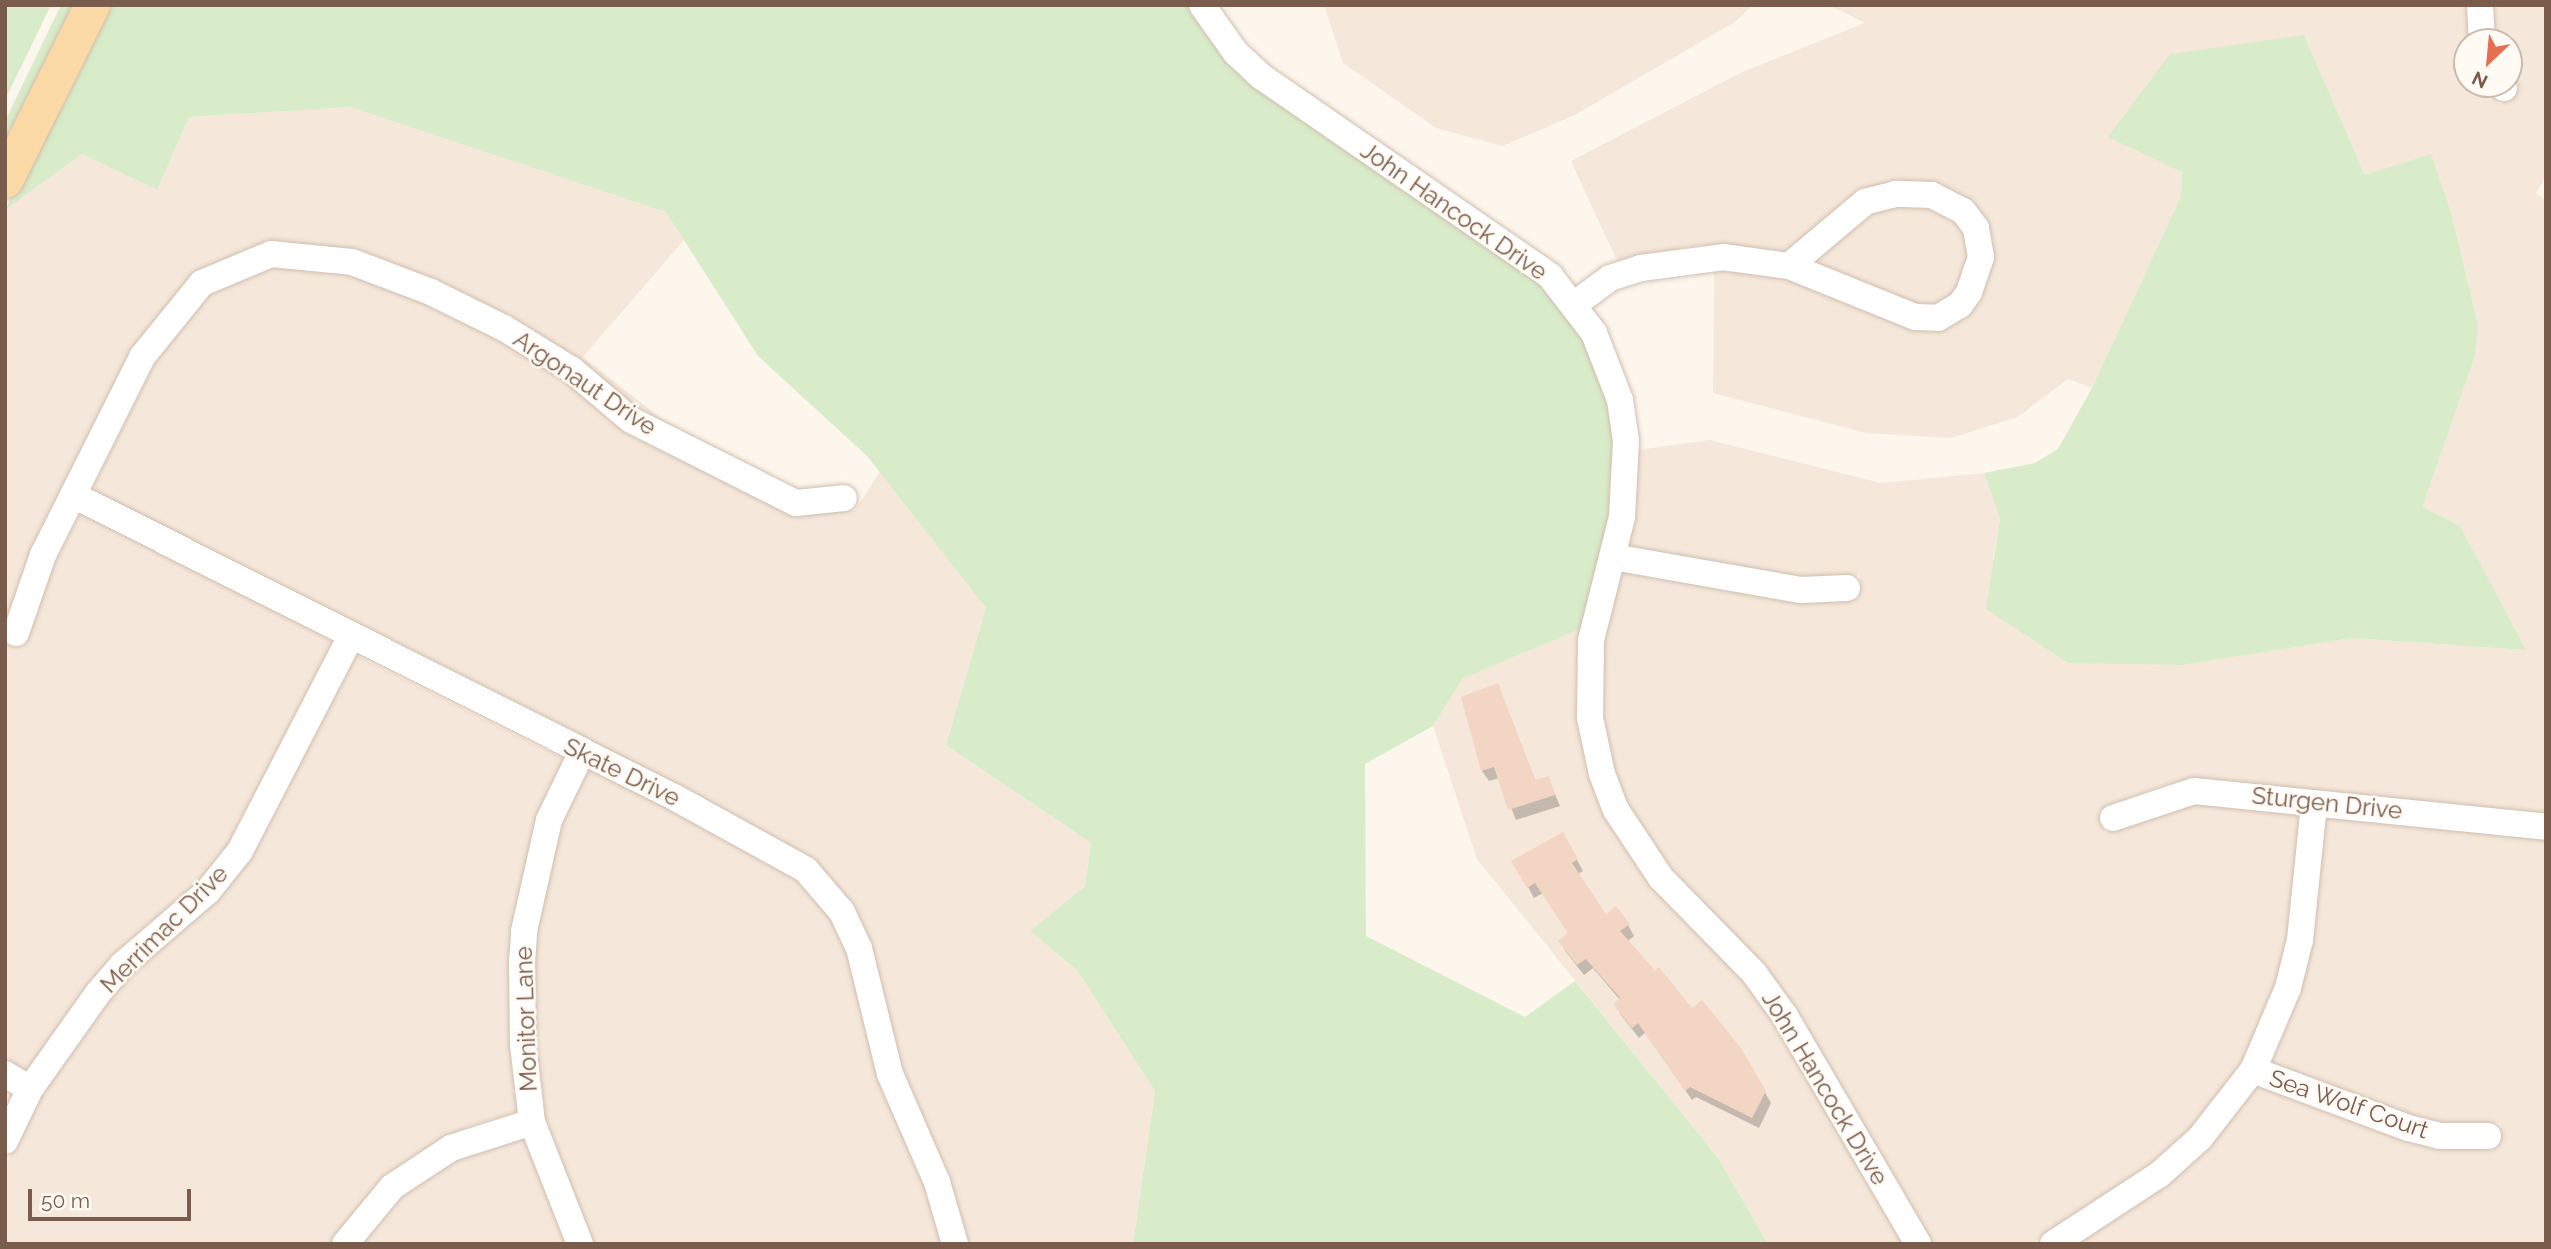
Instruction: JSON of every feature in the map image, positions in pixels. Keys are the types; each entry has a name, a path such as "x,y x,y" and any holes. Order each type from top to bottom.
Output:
{"main road":[{"path":"5,180 92,5"}],"street":[{"name":"John Hancock Drive","path":"1202,5 1228,42 1262,77 1550,275 1575,304 1609,367 1626,442 1622,517 1591,640 1590,718 1602,774 1616,810 1661,878 1754,973 1785,1016 1918,1244"},
{"path":"2480,5 2481,28"},
{"path":"1575,304 1610,278 1689,259 1723,257 1789,266 1915,317 1938,318 1960,305 1969,292 1981,257 1976,228 1963,211 1932,195 1896,194 1866,202 1789,266"},
{"name":"Argonaut Drive","path":"16,633 29,586 142,357 202,282 271,254 352,262 431,292 504,328 572,370 631,420 796,503 845,498"},
{"name":"Skate Drive","path":"73,495 270,592 350,638 806,870 831,897 864,964 890,1074 937,1182 955,1244"},
{"path":"1613,557 1801,590 1847,587"},
{"name":"Merrimac Drive","path":"5,1140 30,1089 122,965 208,891 240,851 350,638"},
{"name":"Monitor Lane","path":"580,1244 532,1122 523,1044 524,931 548,820 582,754"},
{"name":"Sturgen Drive","path":"2113,818 2194,790 2546,827"},
{"path":"2053,1244 2160,1174 2200,1138 2253,1070 2288,988 2300,940 2314,804"},
{"name":"Sea Wolf Court","path":"2253,1070 2409,1128 2440,1136 2488,1136"},
{"path":"5,1074 30,1089"},
{"path":"345,1244 392,1187 450,1148 504,1127 532,1122"}],"shaded area":[{"path":"1324,5 1753,5 1735,22 1575,115 1503,146 1436,128 1343,63"},
{"path":"1829,5 2469,5 2468,28 2453,28 2453,98 2495,98 2499,105 2509,98 2523,98 2523,28 2493,28 2492,5 2546,5 2546,175 2536,194 2546,200 2546,815 2195,778 2160,786 2099,811 2105,833 2193,803 2302,815 2289,939 2278,985 2244,1065 2193,1129 2154,1164 2031,1244 1932,1244 1795,1008 1670,869 1626,803 1613,769 1601,715 1602,641 1620,571 1800,602 1858,599 1860,575 1803,577 1627,547 1638,450 1710,440 1881,483 1984,473 2000,519 1993,559 2182,665 2352,638 2525,650 2459,526 2421,507 2475,356 2478,325 2451,212 2431,155 2365,175 2304,35 2182,172 2181,196 2092,388 2068,379 2018,417 1951,438 1866,433 1713,393 1714,270 1786,278 1913,329 1979,298 1989,276 1992,257 1934,183 1787,253 1726,245 1690,246 1618,263 1571,161 1740,73 1865,23"},
{"path":"351,107 666,212 684,240 583,357 667,423 357,250 199,271 33,550 5,631 5,210 82,154 157,190 189,117"},
{"path":"1896,207 1928,207 1955,221 1965,234 1967,273 1953,296 1937,306 1918,305 1811,262 1869,214"},
{"path":"272,266 348,274 426,304 498,339 565,381 625,431 796,515 855,510 880,472 986,608 946,745 1091,843 1085,886 1030,931 1077,970 1155,1091 1133,1244 967,1244 901,1069 875,960 852,906 814,861 680,785 88,489 151,363 208,293"},
{"path":"77,512 264,603 335,643 231,845 28,1073 5,1059 5,643 24,647 40,590"},
{"path":"1582,628 1607,817 1653,887 1746,982 1776,1024 1904,1244 1768,1244 1718,1158 1477,859 1433,726 1461,679"},
{"path":"354,654 566,760 511,1045 518,1112 466,1127 387,1177 332,1244 5,1244 5,1166 39,1095 129,974 172,934"},
{"path":"585,769 668,808 798,881 832,920 848,954 879,1080 926,1187 943,1244 593,1244 543,1118 534,1042 535,932 559,824"},
{"path":"2324,817 2546,840 2546,1244 2075,1244 2256,1085 2405,1140 2439,1148 2498,1148 2501,1123 2443,1124 2413,1116 2269,1063 2311,942"},
{"path":"524,1136 567,1244 359,1244 398,1197 455,1159"}],"green space":[{"path":"5,5 51,5 5,100"},
{"path":"61,5 80,5 5,156 5,121"},
{"path":"104,5 1189,5 1202,30 1254,87 1542,285 1584,341 1609,404 1615,444 1611,516 1582,628 1462,679 1433,726 1365,764 1366,936 1525,1017 1575,981 1718,1158 1768,1244 1133,1244 1155,1091 1077,970 1030,931 1085,886 1091,843 946,745 986,608 867,456 758,356 666,212 351,107 189,117 157,190 82,154 5,210"},
{"path":"2304,35 2365,175 2431,154 2451,212 2478,325 2475,356 2422,507 2460,526 2526,650 2352,638 2182,665 2068,663 1986,609 2000,519 1984,473 2035,463 2058,449 2092,388 2181,196 2182,172 2108,137 2170,54"}],"building":[{"path":"1498,683 1535,780 1549,776 1555,795 1508,810 1494,767 1481,771 1461,697"},
{"path":"1563,832 1578,859 1572,863 1606,914 1616,906 1630,924 1620,931 1655,970 1659,967 1692,1008 1702,1000 1741,1048 1766,1091 1752,1118 1690,1087 1685,1091 1638,1023 1632,1028 1613,1004 1620,998 1586,959 1577,965 1558,941 1568,933 1535,883 1527,888 1511,861"}]}
